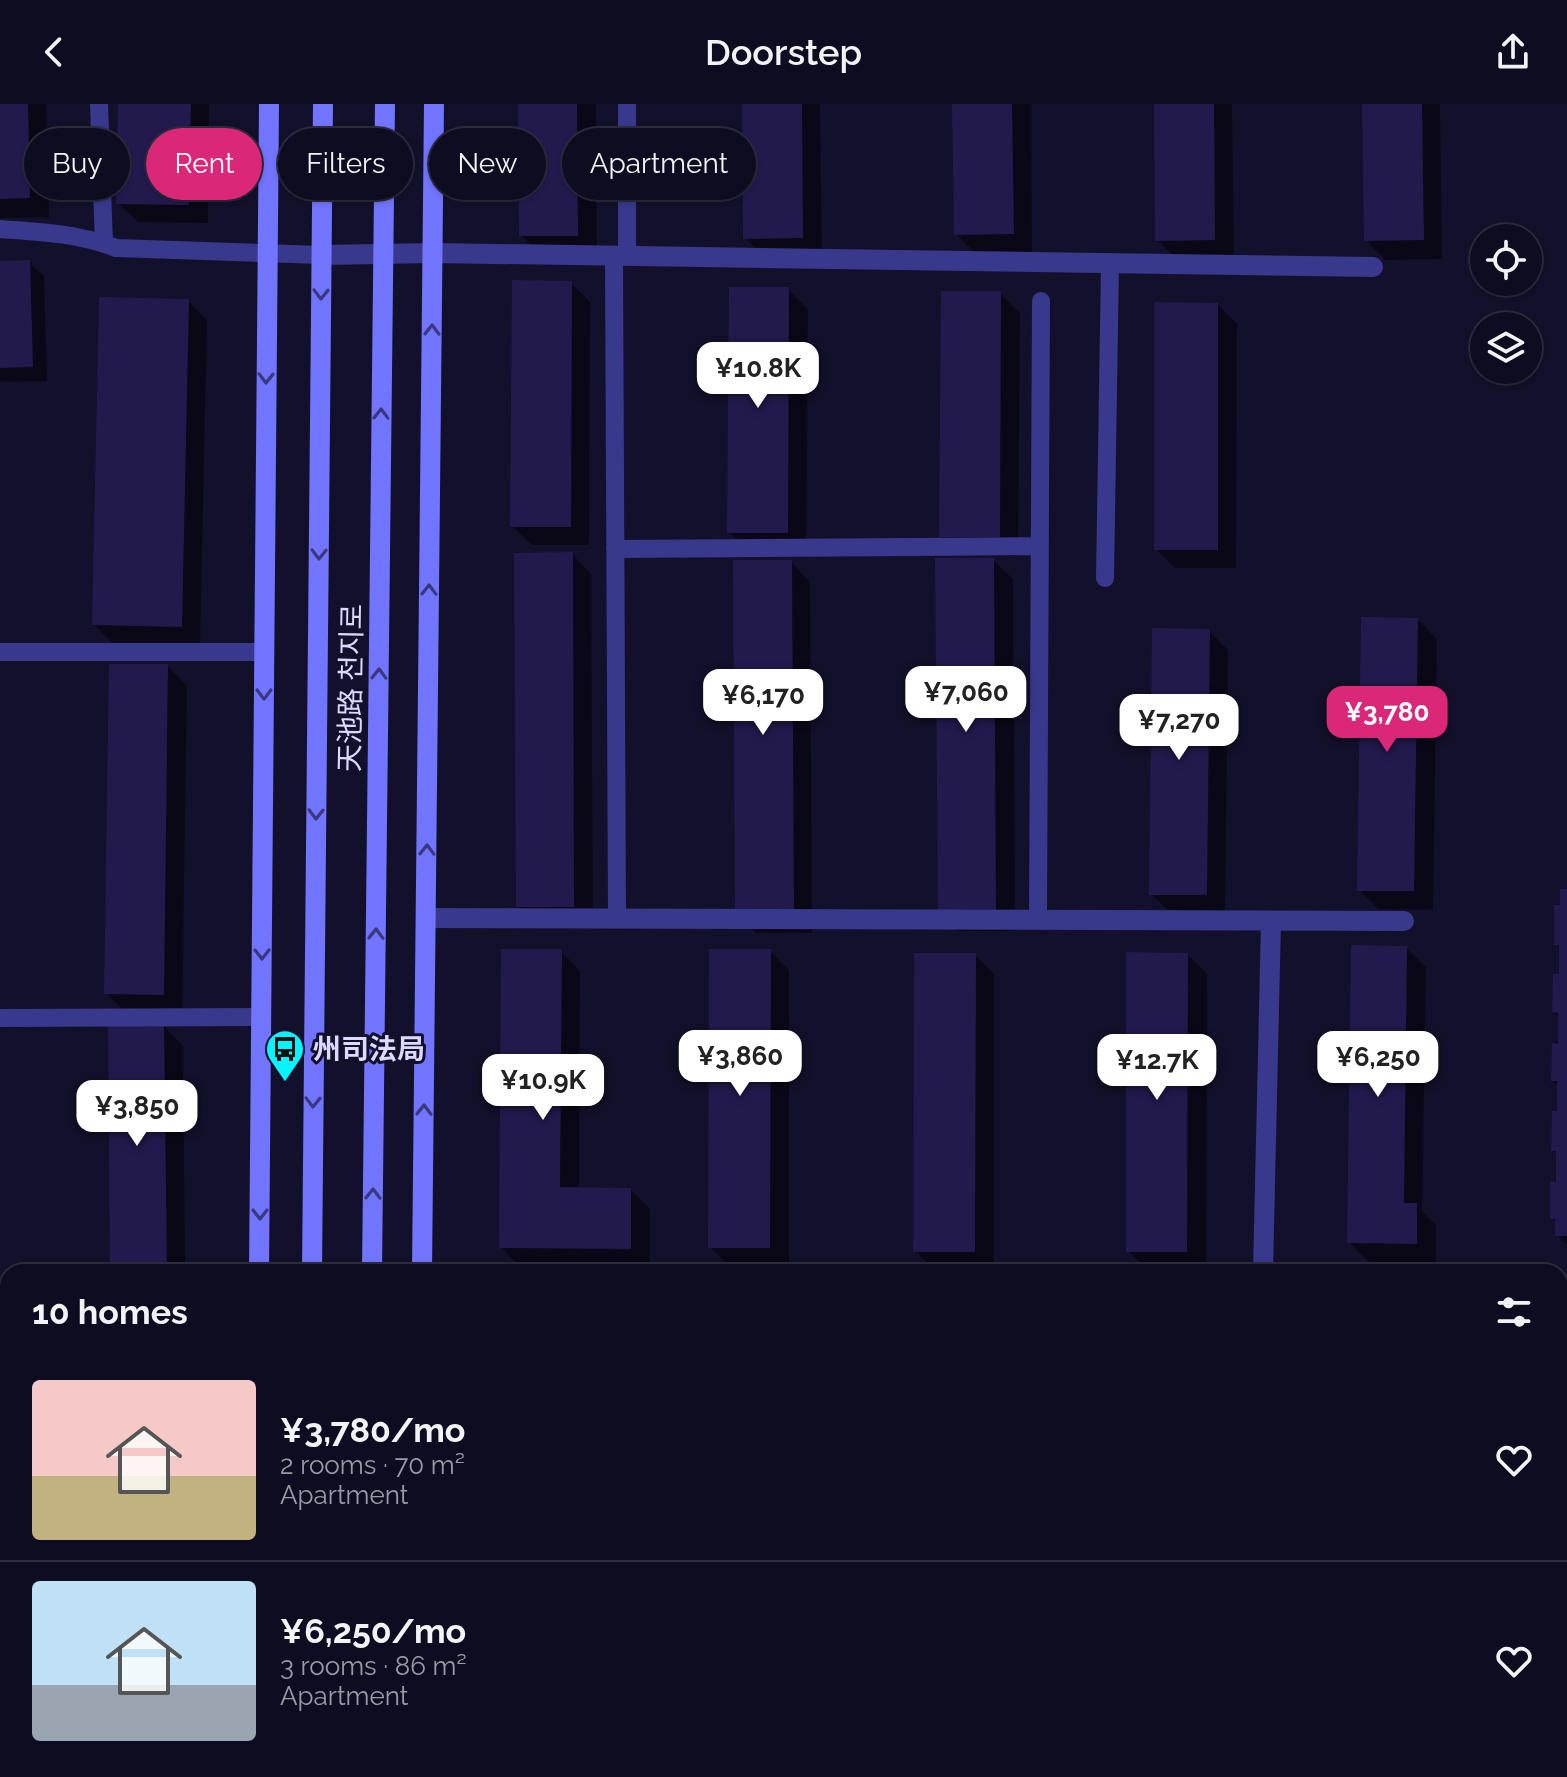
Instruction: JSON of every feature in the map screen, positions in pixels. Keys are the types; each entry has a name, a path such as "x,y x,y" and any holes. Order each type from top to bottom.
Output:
{"street":[{"path":"259,1264 269,104"},
{"name":"天池路 천지로","path":"312,1264 323,104"},
{"name":"天池路 천지로","path":"372,1264 385,104"},
{"path":"422,1264 434,104"},
{"path":"322,255 433,253 1373,267"},
{"path":"426,918 1404,921"},
{"path":"1263,1264 1271,921"}],"lane":[{"path":"99,104 104,244"},
{"path":"617,918 615,549 627,104"},
{"path":"0,229 62,233 116,248 322,255"},
{"path":"1105,578 1110,263"},
{"path":"1038,920 1041,301"},
{"path":"615,549 1039,546"},
{"path":"0,652 264,652"},
{"path":"0,1018 261,1017"}],"building":[{"path":"0,104 28,104 29,128 24,128 24,198 0,199"},
{"path":"118,104 191,104 191,128 146,128 146,200 189,200 189,205 116,204 116,200 130,200 130,128 118,128"},
{"path":"518,104 577,104 577,128 562,128 562,200 578,200 578,236 519,236 519,200 546,200 546,128 518,128"},
{"path":"742,104 802,104 803,238 743,239 743,200 756,200 756,128 742,128"},
{"path":"952,104 1012,104 1014,234 954,235"},
{"path":"1154,104 1214,104 1215,240 1155,241"},
{"path":"1362,104 1422,104 1424,240 1364,241"},
{"path":"30,260 33,367 0,368 0,261"},
{"path":"512,280 572,281 571,527 510,527"},
{"path":"729,287 789,287 788,533 727,533"},
{"path":"941,291 1001,291 1000,537 939,537"},
{"path":"99,297 189,299 182,627 92,625"},
{"path":"1154,302 1218,303 1218,550 1154,550"},
{"path":"573,552 574,907 516,907 514,553"},
{"path":"935,558 994,558 996,912 938,912"},
{"path":"733,560 792,560 794,914 735,915"},
{"path":"1361,617 1418,618 1414,891 1357,891"},
{"path":"1152,628 1210,629 1207,895 1149,895"},
{"path":"109,664 168,664 164,995 104,994"},
{"path":"1560,889 1567,889 1567,1236 1555,1236 1555,1219 1550,1219 1550,1181 1556,1182 1556,1151 1551,1151 1552,1111 1557,1111 1557,1081 1551,1081 1552,1043 1558,1044 1558,1013 1552,1012 1553,974 1559,974 1559,945 1554,945 1554,905 1560,905"},
{"path":"1351,945 1407,946 1404,1203 1417,1203 1417,1244 1347,1243"},
{"path":"501,949 562,949 560,1187 631,1188 631,1249 499,1248"},
{"path":"709,949 771,949 770,1248 708,1248"},
{"path":"1126,952 1188,953 1187,1252 1126,1252"},
{"path":"914,953 976,953 975,1252 913,1252"},
{"path":"108,1024 164,1024 167,1264 110,1264"}],"place":[{"name":"州司法局","path":"285,1083"}]}
